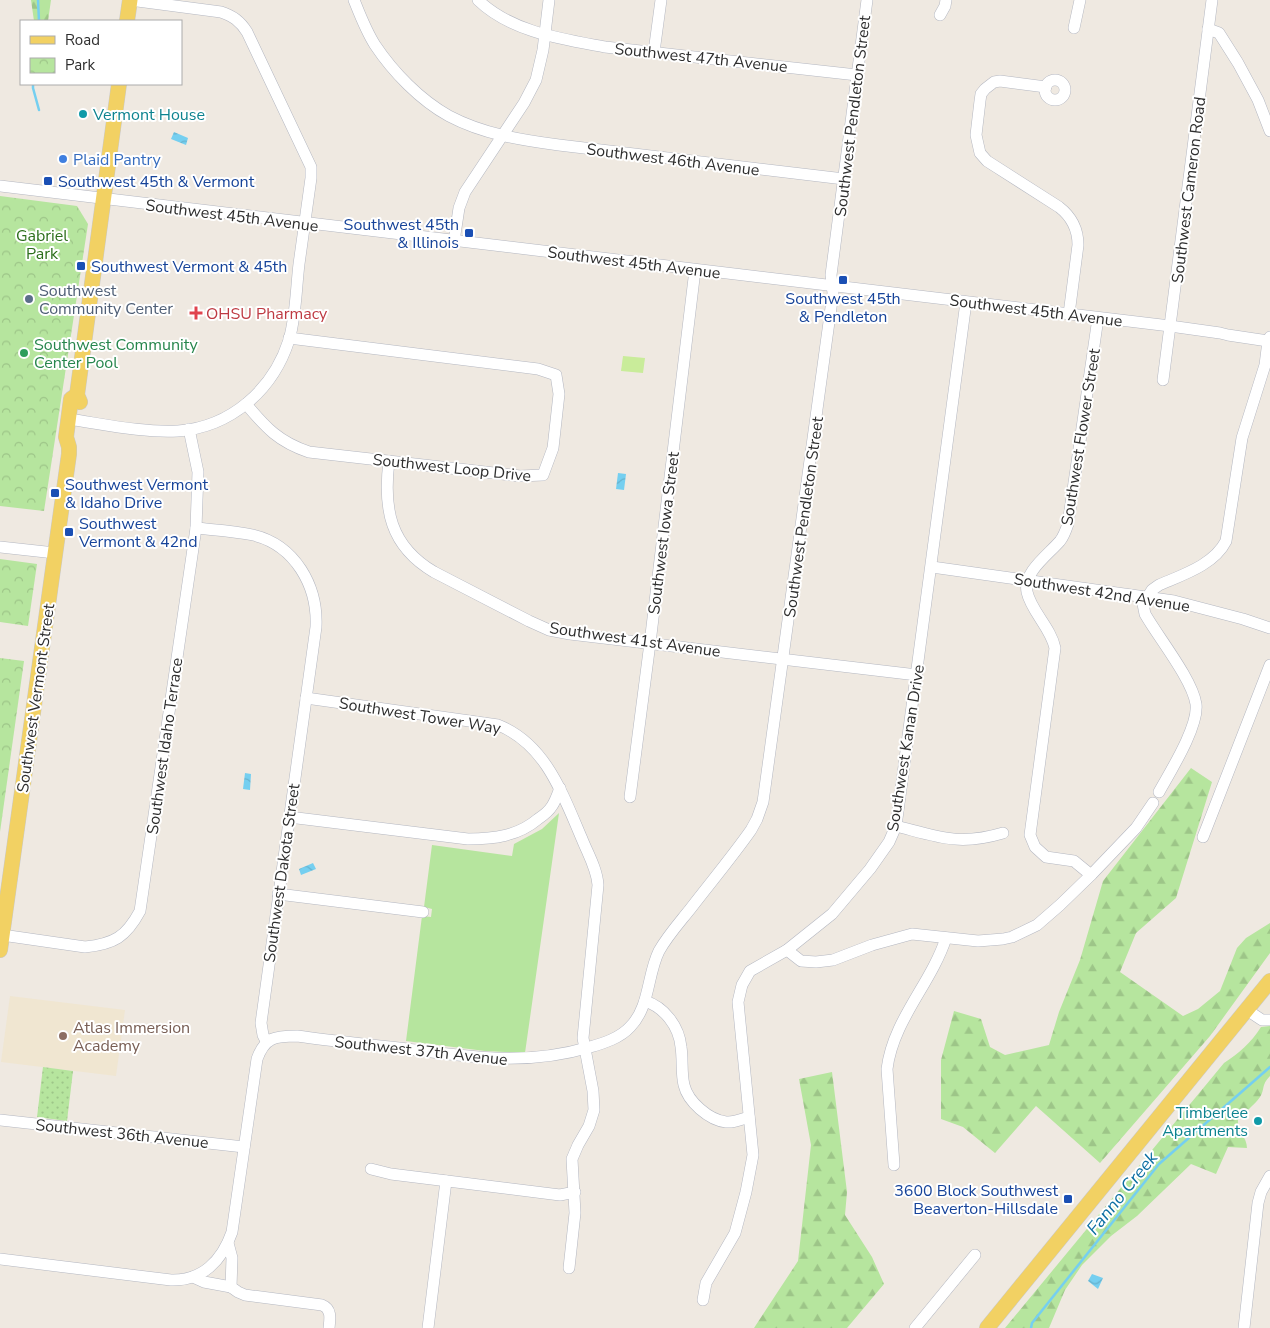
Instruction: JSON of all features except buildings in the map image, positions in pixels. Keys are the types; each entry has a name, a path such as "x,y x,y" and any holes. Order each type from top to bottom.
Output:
{"main road":[{"path":"127,20 130,0"},
{"name":"Southwest Vermont Street","path":"1,942 69,447 66,437 73,419 71,399 77,394 119,85"},
{"path":"987,1328 1270,980"}],"street":[{"path":"73,419 155,431 189,430 220,420 246,404 269,380 280,361 289,338 311,178 310,167 242,25 234,17 221,12 156,1 130,0"},
{"name":"Southwest 46th Avenue","path":"354,0 374,44 407,84 449,116 483,130 559,145 844,179"},
{"name":"Southwest 47th Avenue","path":"478,0 495,15 514,24 571,41 605,47 858,75"},
{"path":"454,241 459,208 465,192 527,98 536,80 540,65 549,0"},
{"path":"654,52 661,0"},
{"name":"Southwest Pendleton Street","path":"645,1001 654,964 663,945 744,840 760,814 765,794 833,293 831,275 867,0"},
{"path":"940,15 946,0"},
{"path":"1074,28 1080,0"},
{"name":"Southwest Cameron Road","path":"1163,380 1212,0"},
{"path":"1208,29 1219,33 1238,63 1258,100 1270,131"},
{"path":"1046,87 1000,81 987,86 981,94 976,140 980,154 992,166 1060,207 1074,224 1078,245 1069,314"},
{"name":"Southwest 45th Avenue","path":"0,186 1269,339"},
{"name":"Southwest Iowa Street","path":"630,796 694,270"},
{"name":"Southwest Kanan Drive","path":"703,1300 704,1287 732,1239 740,1218 753,1155 739,996 745,978 750,971 787,950 832,914 870,869 889,842 896,826 966,302"},
{"name":"Southwest Flower Street","path":"1028,581 1037,565 1060,540 1068,524 1098,318"},
{"name":"Southwest Loop Drive","path":"246,404 270,432 282,441 309,452 520,476 544,475 553,448 559,394 556,375 538,369 289,338"},
{"path":"1159,792 1193,724 1196,704 1188,683 1145,614 1143,604 1146,596 1158,585 1211,560 1221,550 1226,541 1242,438 1265,365 1269,339"},
{"name":"Southwest Idaho Terrace","path":"1,942 97,946 120,938 134,922 140,911 196,528 198,472 189,430"},
{"name":"Southwest 41st Avenue","path":"390,462 386,497 400,540 410,554 422,564 549,630 917,675"},
{"name":"Southwest Dakota Street","path":"196,528 241,533 263,538 279,547 294,559 300,567 314,597 316,615 306,698 261,1023 266,1042"},
{"path":"0,547 55,553"},
{"name":"Southwest 42nd Avenue","path":"932,567 1146,596 1193,606 1270,628"},
{"path":"1028,581 1028,595 1055,648 1030,835 1035,847 1046,857 1074,861 1091,875"},
{"path":"1203,837 1270,666"},
{"name":"Southwest Tower Way","path":"306,698 498,725 511,730 540,756 560,788 598,877 583,1038 584,1048"},
{"path":"289,817 468,840 483,840 504,837 532,824 548,812 560,788"},
{"path":"787,950 801,961 816,962 834,960 872,945 912,934 978,941 995,940 1021,933 1037,925 1091,875 1136,828 1153,803"},
{"path":"896,826 959,841 985,838 1003,833"},
{"path":"278,894 423,912"},
{"path":"894,1165 887,1069 888,1056 900,1026 941,954 946,938"},
{"path":"645,1001 655,1004 663,1010 675,1028 681,1046 684,1085 693,1102 709,1115 725,1122 738,1121 749,1117"},
{"name":"Southwest 37th Avenue","path":"266,1042 275,1037 297,1036 466,1056 505,1059 538,1057 584,1048 614,1038 625,1032 638,1018 645,1001"},
{"path":"1247,1010 1262,1020 1270,1020"},
{"path":"0,1259 179,1280 194,1277 207,1269 228,1243 234,1216 257,1059 261,1048 266,1042"},
{"path":"569,1268 575,1213 572,1159 590,1126 594,1110 593,1091 584,1048"},
{"name":"Southwest 36th Avenue","path":"0,1120 244,1147"},
{"path":"371,1169 446,1181 560,1195 575,1192"},
{"path":"1244,1328 1258,1203 1261,1192 1270,1176"},
{"path":"428,1328 446,1181"},
{"path":"228,1243 232,1258 232,1287"},
{"path":"915,1328 975,1255"},
{"path":"194,1277 204,1282 232,1287 245,1295 322,1305 328,1309 330,1318 329,1328"}],"shaded area":[{"name":"Atlas Immersion Academy","path":"10,996 125,1010 116,1076 1,1062"}],"green space":[{"path":"31,0 51,0 48,20 34,20"},
{"name":"Gabriel Park","path":"0,196 77,206 88,224 44,511 0,506"},
{"path":"623,356 645,358 643,373 621,371"},
{"path":"0,559 37,564 28,626 0,622"},
{"path":"0,658 24,661 0,832"},
{"path":"1191,768 1212,782 1176,898 1136,933 1120,972 1183,1016 1198,1009 1220,991 1237,948 1246,938 1270,923 1270,953 1210,1036 1100,1163 1036,1106 995,1153 963,1127 941,1119 941,1060 954,1011 981,1019 990,1047 1005,1055 1049,1045 1059,1012 1080,960 1103,881"},
{"path":"559,813 525,1053 485,1051 406,1041 422,916 431,917 432,909 424,907 432,845 512,856 514,844 542,829"},
{"path":"1270,1026 1270,1076 1265,1082 1260,1097 1238,1120 1247,1148 1228,1147 1216,1174 1191,1164 1137,1216 1111,1236 1082,1265 1065,1290 1049,1328 1005,1328 1224,1063 1244,1047 1261,1027"},
{"path":"43,1067 73,1071 67,1121 37,1117"},
{"path":"832,1072 847,1192 845,1215 872,1257 884,1284 847,1328 754,1328 798,1261 811,1145 799,1079"}],"water":[{"path":"174,132 188,138 186,145 171,139"},
{"path":"618,473 626,474 624,490 616,489"},
{"path":"245,773 251,774 250,790 243,789"},
{"path":"313,863 316,869 301,875 299,869"},
{"path":"1092,1274 1103,1278 1098,1289 1088,1281"}],"waterway":[{"path":"38,0 39,20"},
{"path":"33,85 39,110"},
{"name":"Fanno Creek","path":"1031,1328 1032,1323 1159,1164 1270,1067"}],"place":[{"name":"Vermont House","path":"83,114"},
{"name":"Plaid Pantry","path":"63,159"},
{"name":"Southwest 45th & Vermont","path":"48,181"},
{"name":"Southwest 45th & Illinois","path":"469,233"},
{"name":"Southwest Vermont & 45th","path":"81,266"},
{"name":"Southwest 45th & Pendleton","path":"843,280"},
{"name":"Southwest Community Center","path":"29,299"},
{"name":"OHSU Pharmacy","path":"196,313"},
{"name":"Southwest Community Center Pool","path":"24,353"},
{"name":"Southwest Vermont & Idaho Drive","path":"55,493"},
{"name":"Southwest Vermont & 42nd","path":"69,532"},
{"name":"Atlas Immersion Academy","path":"63,1036"},
{"name":"Timberlee Apartments","path":"1258,1121"},
{"name":"3600 Block Southwest Beaverton-Hillsdale","path":"1068,1199"}]}
